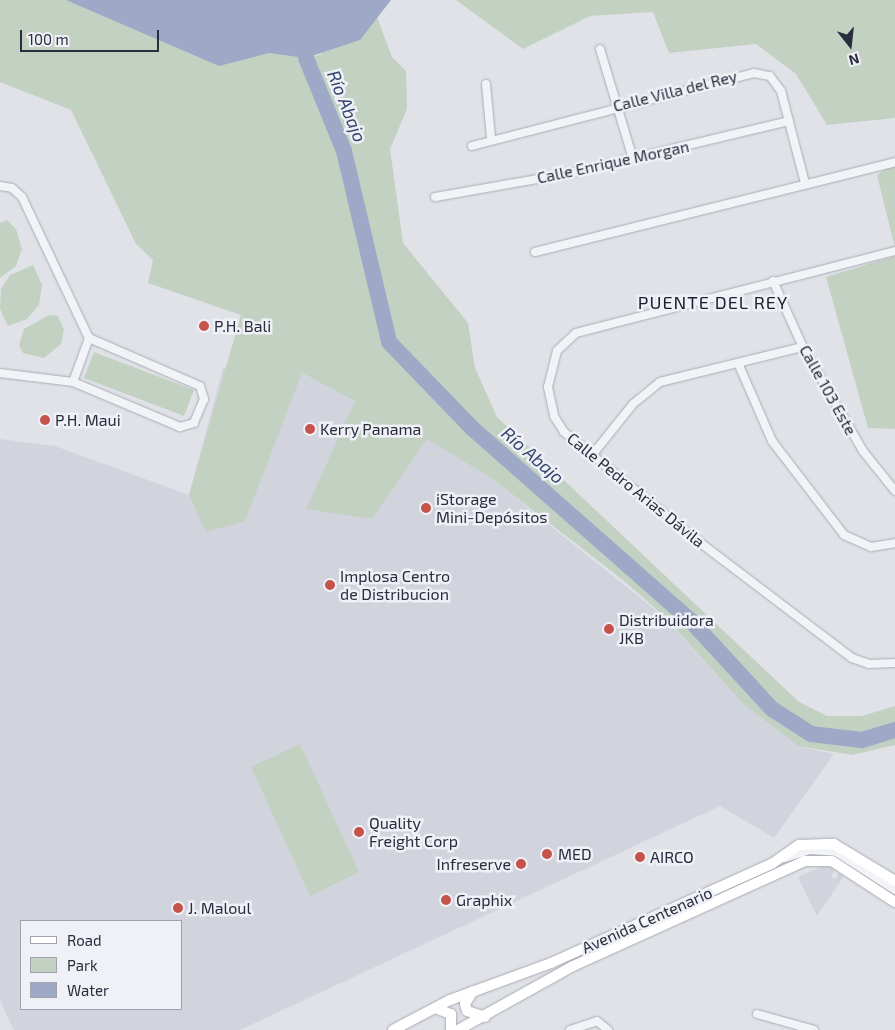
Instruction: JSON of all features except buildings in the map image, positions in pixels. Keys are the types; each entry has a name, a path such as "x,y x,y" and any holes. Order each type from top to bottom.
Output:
{"main road":[{"name":"Avenida Centenario","path":"393,1030 474,990 551,963 773,863 799,845 825,842 892,876"},
{"name":"Avenida Centenario","path":"458,1030 486,1017 571,967 805,862 832,861 895,902"},
{"path":"474,990 465,1004 468,1011 476,1018 486,1017"},
{"path":"435,1008 451,1014 452,1030"}],"street":[{"path":"600,49 633,158"},
{"name":"Calle Villa del Rey","path":"472,146 491,138 754,73 770,76 781,91 805,183"},
{"path":"486,84 491,138"},
{"name":"Calle Enrique Morgan","path":"435,197 633,158 789,121"},
{"path":"535,252 895,162"},
{"path":"0,186 12,188 22,197 89,338 200,386 204,399 194,423 180,427 73,382 0,373"},
{"name":"Calle Pedro Arias Dávila","path":"895,251 576,333 562,343 549,378 551,408 564,432 828,642 870,664 895,663"},
{"name":"Calle 103 Este","path":"773,281 804,347 863,451 895,491"},
{"path":"73,382 77,360 89,338"},
{"path":"593,454 646,390 672,378 804,347"},
{"path":"738,363 772,441 844,535 871,547 895,543"},
{"path":"773,863 810,850 827,850 895,890"},
{"path":"757,1014 814,1030"},
{"path":"570,1030 597,1021 608,1030"}],"shaded area":[{"path":"273,358 427,438 491,478 663,616 743,704 798,746 834,754 774,838 720,806 240,1030 14,1030 0,1001 0,439 55,446 189,495 223,368"},
{"path":"826,864 835,870 831,876 835,879 839,873 844,876 817,916 798,877"}],"green space":[{"path":"0,0 245,0 306,58 322,54 278,0 391,0 376,14 392,57 406,71 407,109 390,149 403,243 468,323 475,368 497,417 799,702 827,716 862,716 895,706 895,745 852,755 798,746 743,704 664,616 624,581 491,478 427,439 372,519 306,509 355,401 302,373 245,521 206,532 189,495 241,315 148,283 153,260 136,244 71,110 0,82"},
{"path":"456,0 895,0 895,118 827,125 796,74 756,44 669,53 653,12 590,16 523,49"},
{"path":"895,163 895,248 877,175"},
{"path":"7,220 16,229 22,249 16,266 0,278 0,223"},
{"path":"895,256 895,429 868,428 826,277"},
{"path":"33,265 42,285 39,305 27,319 8,326 0,309 1,289 10,275"},
{"path":"49,315 58,316 64,330 61,344 44,358 23,353 19,345 24,329"},
{"path":"94,352 194,390 184,416 84,378"},
{"path":"300,744 359,872 310,896 251,767"}],"water":[{"path":"66,0 391,0 360,40 306,58 269,53 219,66"}],"waterway":[{"name":"Río Abajo","path":"306,58 344,151 389,342 472,428 691,621 772,709 811,734 862,740 895,730"}],"place":[{"name":"P.H. Bali","path":"204,326"},
{"name":"P.H. Maui","path":"45,420"},
{"name":"Kerry Panama","path":"310,429"},
{"name":"iStorage Mini-Depósitos","path":"426,508"},
{"name":"Implosa Centro de Distribucion","path":"330,585"},
{"name":"Distribuidora JKB","path":"609,629"},
{"name":"Quality Freight Corp","path":"359,832"},
{"name":"MED","path":"547,854"},
{"name":"AIRCO","path":"640,857"},
{"name":"Infreserve","path":"521,864"},
{"name":"Graphix","path":"446,900"},
{"name":"J. Maloul","path":"178,908"}],"district":[{"name":"PUENTE DEL REY","path":"713,302"}]}
